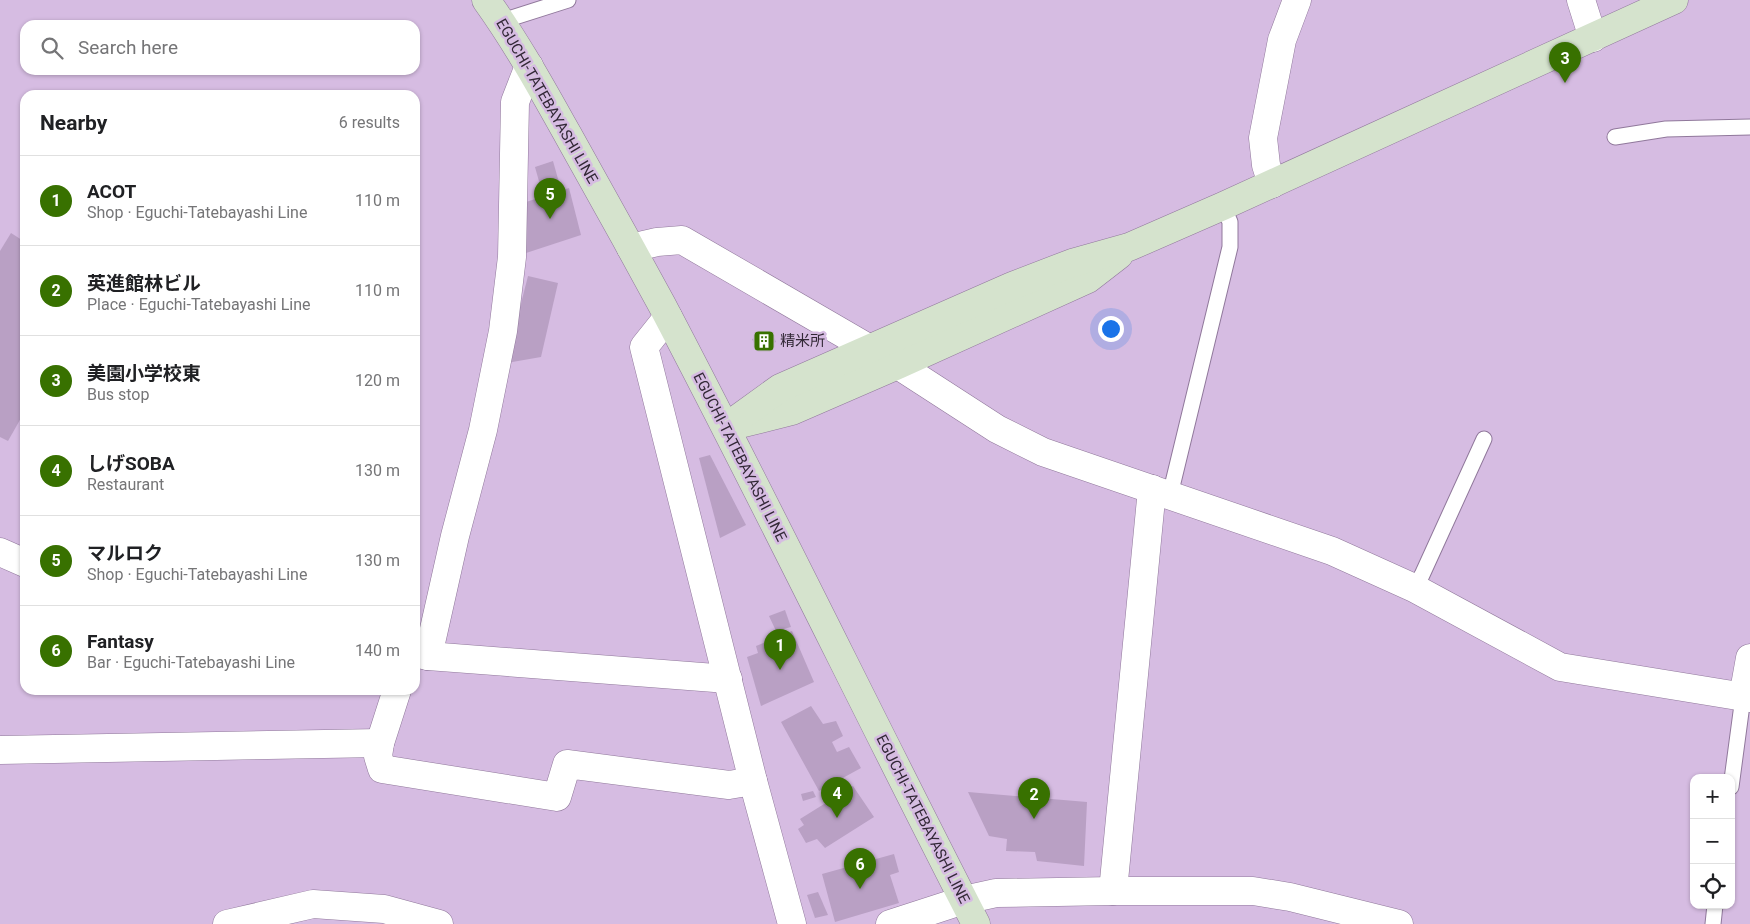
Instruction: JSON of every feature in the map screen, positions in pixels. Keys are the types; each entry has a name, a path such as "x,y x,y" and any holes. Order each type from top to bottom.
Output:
{"street":[{"path":"1272,184 1266,165 1263,138 1282,40 1297,0"},
{"path":"1581,0 1593,38"},
{"path":"726,427 780,388 1012,286 1072,264 1129,247 1272,184 1674,0"},
{"name":"EGUCHI-TATEBAYASHI LINE","path":"494,11 529,66 668,317 726,427 976,924"},
{"path":"529,66 515,102 512,257 503,331 483,430 422,655 728,679"},
{"path":"631,248 657,242 682,240 870,349"},
{"path":"726,427 792,411 898,365 1088,279 1129,247"},
{"path":"668,317 644,347 753,781 792,924"},
{"path":"898,365 997,429 1042,452 1332,551 1414,588 1560,667 1747,698 1750,658"},
{"path":"1113,891 1161,492"},
{"path":"0,552 20,561"},
{"path":"395,695 380,743 378,756 382,769 556,797 567,764 728,785 753,781"},
{"path":"0,750 380,743"},
{"path":"890,924 964,900 996,893 1113,891 1253,891 1290,897 1399,924"},
{"path":"228,924 314,904 384,917 439,924"}],"lane":[{"path":"494,11 568,0"},
{"path":"1615,137 1666,129 1750,127"},
{"path":"1161,492 1230,248 1230,222 1223,206"},
{"path":"1414,588 1422,575 1484,439"},
{"path":"1733,774 1747,698"},
{"path":"1713,924 1715,909"}],"building":[{"path":"553,161 560,186 542,192 535,167"},
{"path":"569,188 581,235 523,254 523,203"},
{"path":"11,233 20,239 20,420 8,441 0,437 0,251"},
{"path":"528,276 558,283 541,357 506,363"},
{"name":"精米所","path":"772,333 776,342 757,350 752,339"},
{"path":"710,455 746,525 720,538 699,458"},
{"path":"785,610 791,627 776,631 769,616"},
{"path":"792,631 814,682 761,706 747,657 758,653 756,646"},
{"path":"811,706 823,724 836,721 843,736 832,742 837,752 849,747 861,768 819,791 781,722"},
{"path":"853,786 874,817 825,848 817,839 806,843 798,829 804,825 800,819"},
{"path":"813,791 816,797 803,801 801,794"},
{"path":"968,792 1087,802 1084,866 1037,861 1035,852 1006,851 1007,839 989,836"},
{"path":"894,854 899,872 890,875 899,903 835,922 822,874"},
{"path":"818,892 828,915 815,918 807,895"}],"place":[{"name":"美園小学校東","path":"1565,83"},
{"name":"マルロク","path":"550,219"},
{"name":"精米所","path":"764,341"},
{"name":"ACOT","path":"780,670"},
{"name":"しげSOBA","path":"837,818"},
{"name":"英進館林ビル","path":"1034,819"},
{"name":"Fantasy","path":"860,889"}]}
